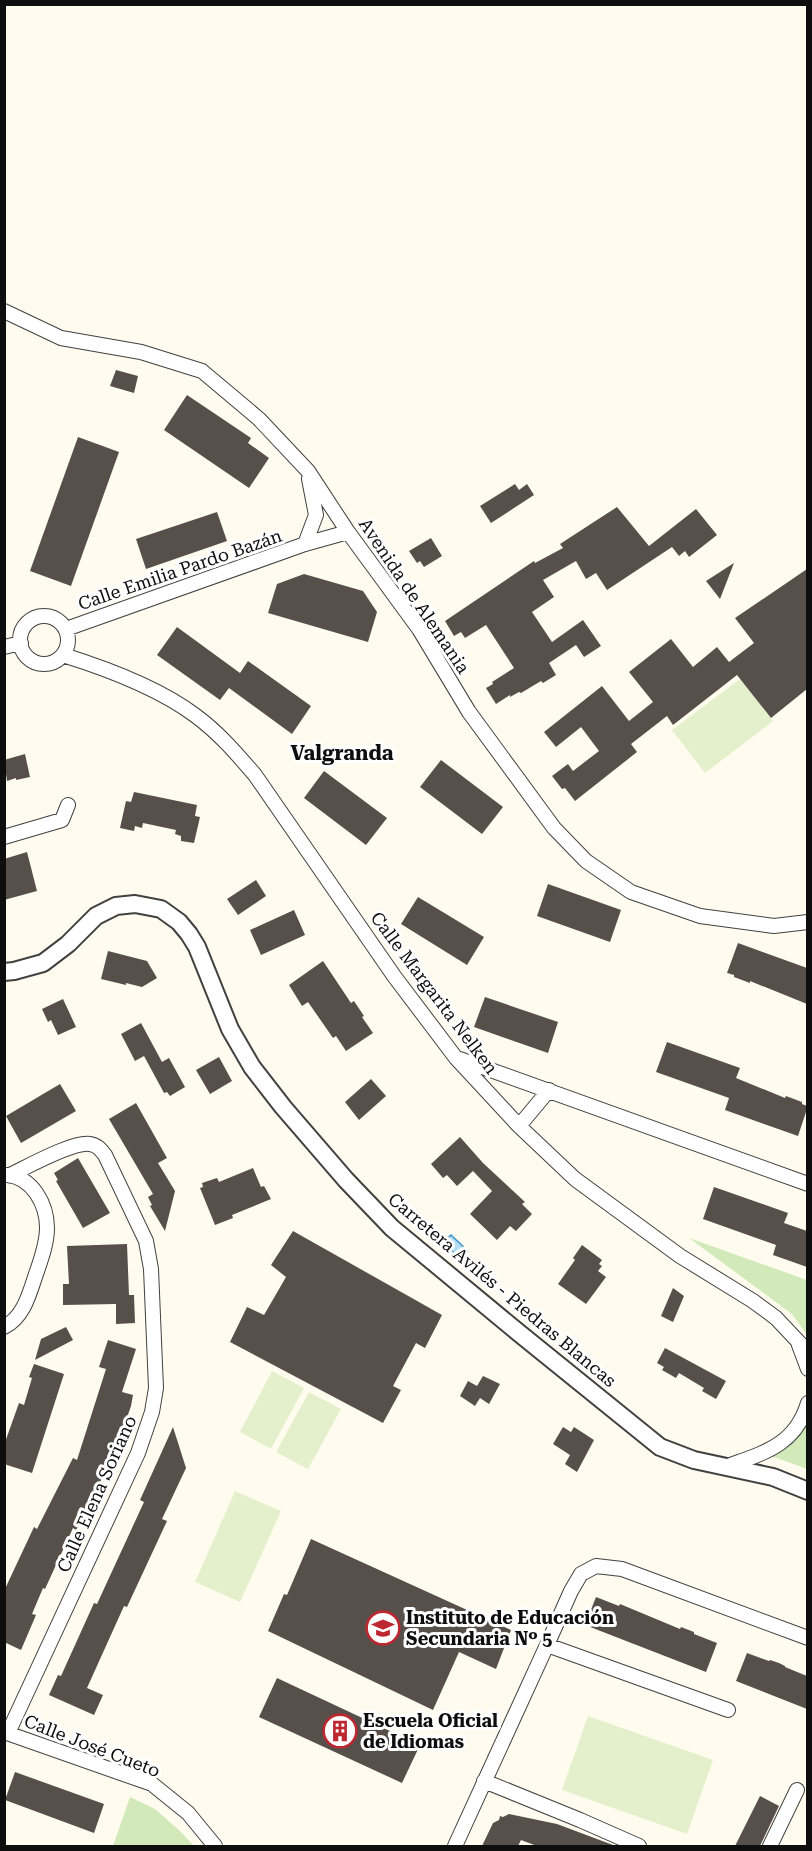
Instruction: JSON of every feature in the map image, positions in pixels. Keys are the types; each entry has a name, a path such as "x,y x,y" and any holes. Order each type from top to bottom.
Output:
{"street":[{"name":"Avenida de Alemania","path":"4,312 61,338 141,352 202,371 259,419 308,471 348,532 419,629 469,712 554,828 586,861 631,892 700,916 774,926 807,922"},
{"name":"Calle Emilia Pardo Bazán","path":"305,544 316,515 308,471"},
{"name":"Calle Emilia Pardo Bazán","path":"66,629 305,544 348,532"},
{"path":"43,616 53,618 66,629 68,644 63,655 52,662 45,664 34,662 24,653 21,643 22,631 33,618 43,616"},
{"path":"4,647 21,643"},
{"name":"Calle Margarita Nelken","path":"63,655 96,665 153,690 196,716 229,745 255,774 394,976 456,1058 519,1126 575,1179 680,1256 753,1301 776,1318 803,1348"},
{"path":"4,837 62,820 68,805"},
{"name":"Carretera Avilés - Piedras Blancas","path":"4,972 14,972 43,963 68,944 96,916 116,906 135,904 161,909 179,922 189,934 230,1029 252,1067 346,1180 392,1228 528,1341 660,1446 694,1460 773,1477 807,1491"},
{"path":"456,1058 807,1184"},
{"path":"519,1126 549,1090"},
{"name":"Calle Elena Soriano","path":"6,1732 138,1453 152,1412 156,1388 151,1269 146,1241 105,1155 97,1146 87,1143 72,1146 7,1174"},
{"path":"4,1327 12,1323 27,1301 43,1254 47,1228 42,1204 30,1183 7,1174"},
{"path":"803,1348 807,1369"},
{"path":"725,1467 782,1443 791,1435 803,1417 807,1403"},
{"path":"455,1846 571,1591 581,1574 596,1566 622,1569 807,1638"},
{"path":"547,1646 728,1710"},
{"name":"Calle José Cueto","path":"6,1732 152,1784 188,1813 215,1846"},
{"path":"484,1781 639,1846"},
{"path":"770,1846 797,1790"}],"green space":[{"path":"740,679 773,721 705,773 672,730"},
{"path":"689,1238 807,1280 807,1335 792,1314"},
{"path":"272,1371 304,1388 271,1449 240,1432"},
{"path":"309,1392 341,1409 308,1469 276,1452"},
{"path":"807,1418 807,1469 771,1456 787,1446"},
{"path":"235,1491 281,1511 240,1602 195,1582"},
{"path":"588,1716 713,1760 687,1834 562,1790"},
{"path":"130,1797 155,1809 194,1846 113,1846"}],"water":[{"path":"451,1235 468,1251 460,1259 443,1242"}],"building":[{"path":"116,370 138,376 134,393 110,386"},
{"path":"187,395 251,438 248,443 269,458 249,488 164,430"},
{"path":"78,437 119,452 71,586 30,571"},
{"path":"515,484 519,490 527,484 534,495 491,523 480,506"},
{"path":"617,507 649,546 696,509 717,535 689,557 685,551 679,556 672,547 607,590 596,573 586,579 576,561 543,580 554,597 532,612 552,642 583,620 601,646 584,657 576,645 549,663 556,675 521,693 510,697 510,695 496,704 486,688 514,668 486,625 465,638 461,632 454,636 445,621 534,561 535,563 563,548 560,544"},
{"path":"217,512 227,541 146,569 136,539"},
{"path":"431,538 442,556 424,567 420,561 417,563 409,551"},
{"path":"734,563 720,599 706,581"},
{"path":"807,569 807,689 771,718 737,675 673,725 667,716 631,744 637,752 575,801 565,788 562,789 552,776 568,764 573,771 599,751 581,727 556,747 544,732 602,686 629,721 653,702 629,672 671,639 693,667 717,647 729,662 754,643 735,618"},
{"path":"304,574 363,591 377,612 368,642 268,613 277,584"},
{"path":"177,627 240,673 248,661 311,706 292,734 229,688 220,700 157,655"},
{"path":"25,754 30,777 7,781 4,760"},
{"path":"441,760 503,807 482,834 420,787"},
{"path":"324,771 387,818 366,845 304,798"},
{"path":"134,792 197,805 195,816 200,817 194,843 181,841 181,836 175,834 176,830 143,823 142,828 135,826 134,831 120,828 126,801 131,802"},
{"path":"27,852 37,891 4,900 4,859"},
{"path":"256,880 266,896 238,915 227,899"},
{"path":"548,884 621,910 610,942 537,916"},
{"path":"418,897 484,937 467,965 401,924"},
{"path":"294,910 305,935 261,955 250,930"},
{"path":"738,943 807,968 807,1004 727,973"},
{"path":"108,951 147,961 157,978 142,987 101,979"},
{"path":"323,961 351,1003 354,1001 373,1033 346,1051 336,1036 333,1038 308,1002 302,1006 289,985"},
{"path":"485,997 558,1022 548,1053 474,1027"},
{"path":"63,999 76,1027 58,1035 51,1020 48,1022 42,1009"},
{"path":"141,1023 162,1062 169,1058 185,1087 170,1096 167,1092 164,1093 144,1056 135,1061 121,1034"},
{"path":"667,1042 740,1068 736,1078 785,1098 786,1096 802,1102 807,1109 798,1136 725,1110 729,1098 656,1072"},
{"path":"219,1057 232,1081 210,1094 196,1070"},
{"path":"371,1079 386,1096 359,1120 345,1102"},
{"path":"60,1084 76,1111 21,1143 6,1116"},
{"path":"136,1103 167,1158 158,1163 175,1191 165,1231 150,1206 152,1205 148,1197 153,1194 109,1119"},
{"path":"460,1137 483,1163 525,1202 522,1204 532,1214 516,1231 510,1226 497,1240 470,1214 492,1191 473,1171 457,1186 447,1175 443,1178 431,1164"},
{"path":"78,1158 110,1213 83,1228 56,1181 58,1180 54,1173"},
{"path":"253,1168 261,1187 264,1186 271,1199 232,1215 233,1218 215,1225 200,1188 203,1187 202,1183 217,1178 219,1182"},
{"path":"714,1187 788,1213 784,1223 807,1231 807,1267 773,1255 776,1245 703,1219"},
{"path":"293,1231 442,1315 425,1348 416,1343 393,1386 401,1390 383,1423 230,1342 247,1307 264,1315 286,1277 271,1265"},
{"path":"127,1244 129,1295 134,1295 135,1323 116,1324 116,1304 63,1305 63,1284 69,1284 67,1246"},
{"path":"582,1245 602,1260 599,1264 602,1266 598,1271 606,1277 586,1304 558,1284 575,1260 573,1258"},
{"path":"673,1288 684,1296 673,1322 661,1316"},
{"path":"66,1327 73,1340 35,1360 41,1339"},
{"path":"108,1340 136,1349 122,1392 133,1395 131,1406 114,1455 82,1520 76,1530 73,1528 45,1589 43,1588 32,1614 36,1615 21,1650 4,1642 4,1591 34,1527 37,1529 73,1458 77,1460 106,1369 99,1367"},
{"path":"665,1348 726,1381 716,1399 702,1391 704,1388 679,1373 676,1378 662,1370 664,1367 657,1363"},
{"path":"34,1364 64,1374 32,1473 4,1464 4,1445 19,1403 24,1405"},
{"path":"483,1376 500,1384 489,1404 480,1398 475,1406 460,1396 468,1381 477,1386"},
{"path":"173,1427 186,1468 162,1519 167,1521 127,1607 124,1606 87,1688 103,1695 94,1715 49,1695 58,1675 61,1676 94,1603 97,1604 144,1502 140,1500"},
{"path":"563,1427 571,1432 574,1427 594,1440 577,1472 565,1464 570,1455 553,1444"},
{"path":"311,1539 511,1630 496,1669 459,1652 433,1710 268,1631 284,1594 287,1595"},
{"path":"596,1597 619,1606 620,1604 680,1629 681,1627 717,1643 706,1672 585,1625"},
{"path":"747,1653 779,1663 807,1676 807,1709 736,1681"},
{"name":"Escuela Oficial de Idiomas","path":"277,1678 420,1745 402,1783 259,1717"},
{"path":"15,1772 104,1804 94,1833 5,1800"},
{"path":"760,1796 779,1806 760,1846 735,1846"},
{"path":"509,1814 557,1824 613,1846 537,1846 521,1840 518,1846 482,1846 493,1823 499,1820 500,1816"}],"place":[{"name":"Instituto de Educación Secundaria Nº 5","path":"383,1628"},
{"name":"Escuela Oficial de Idiomas","path":"340,1731"}],"district":[{"name":"Valgranda","path":"342,753"}]}
